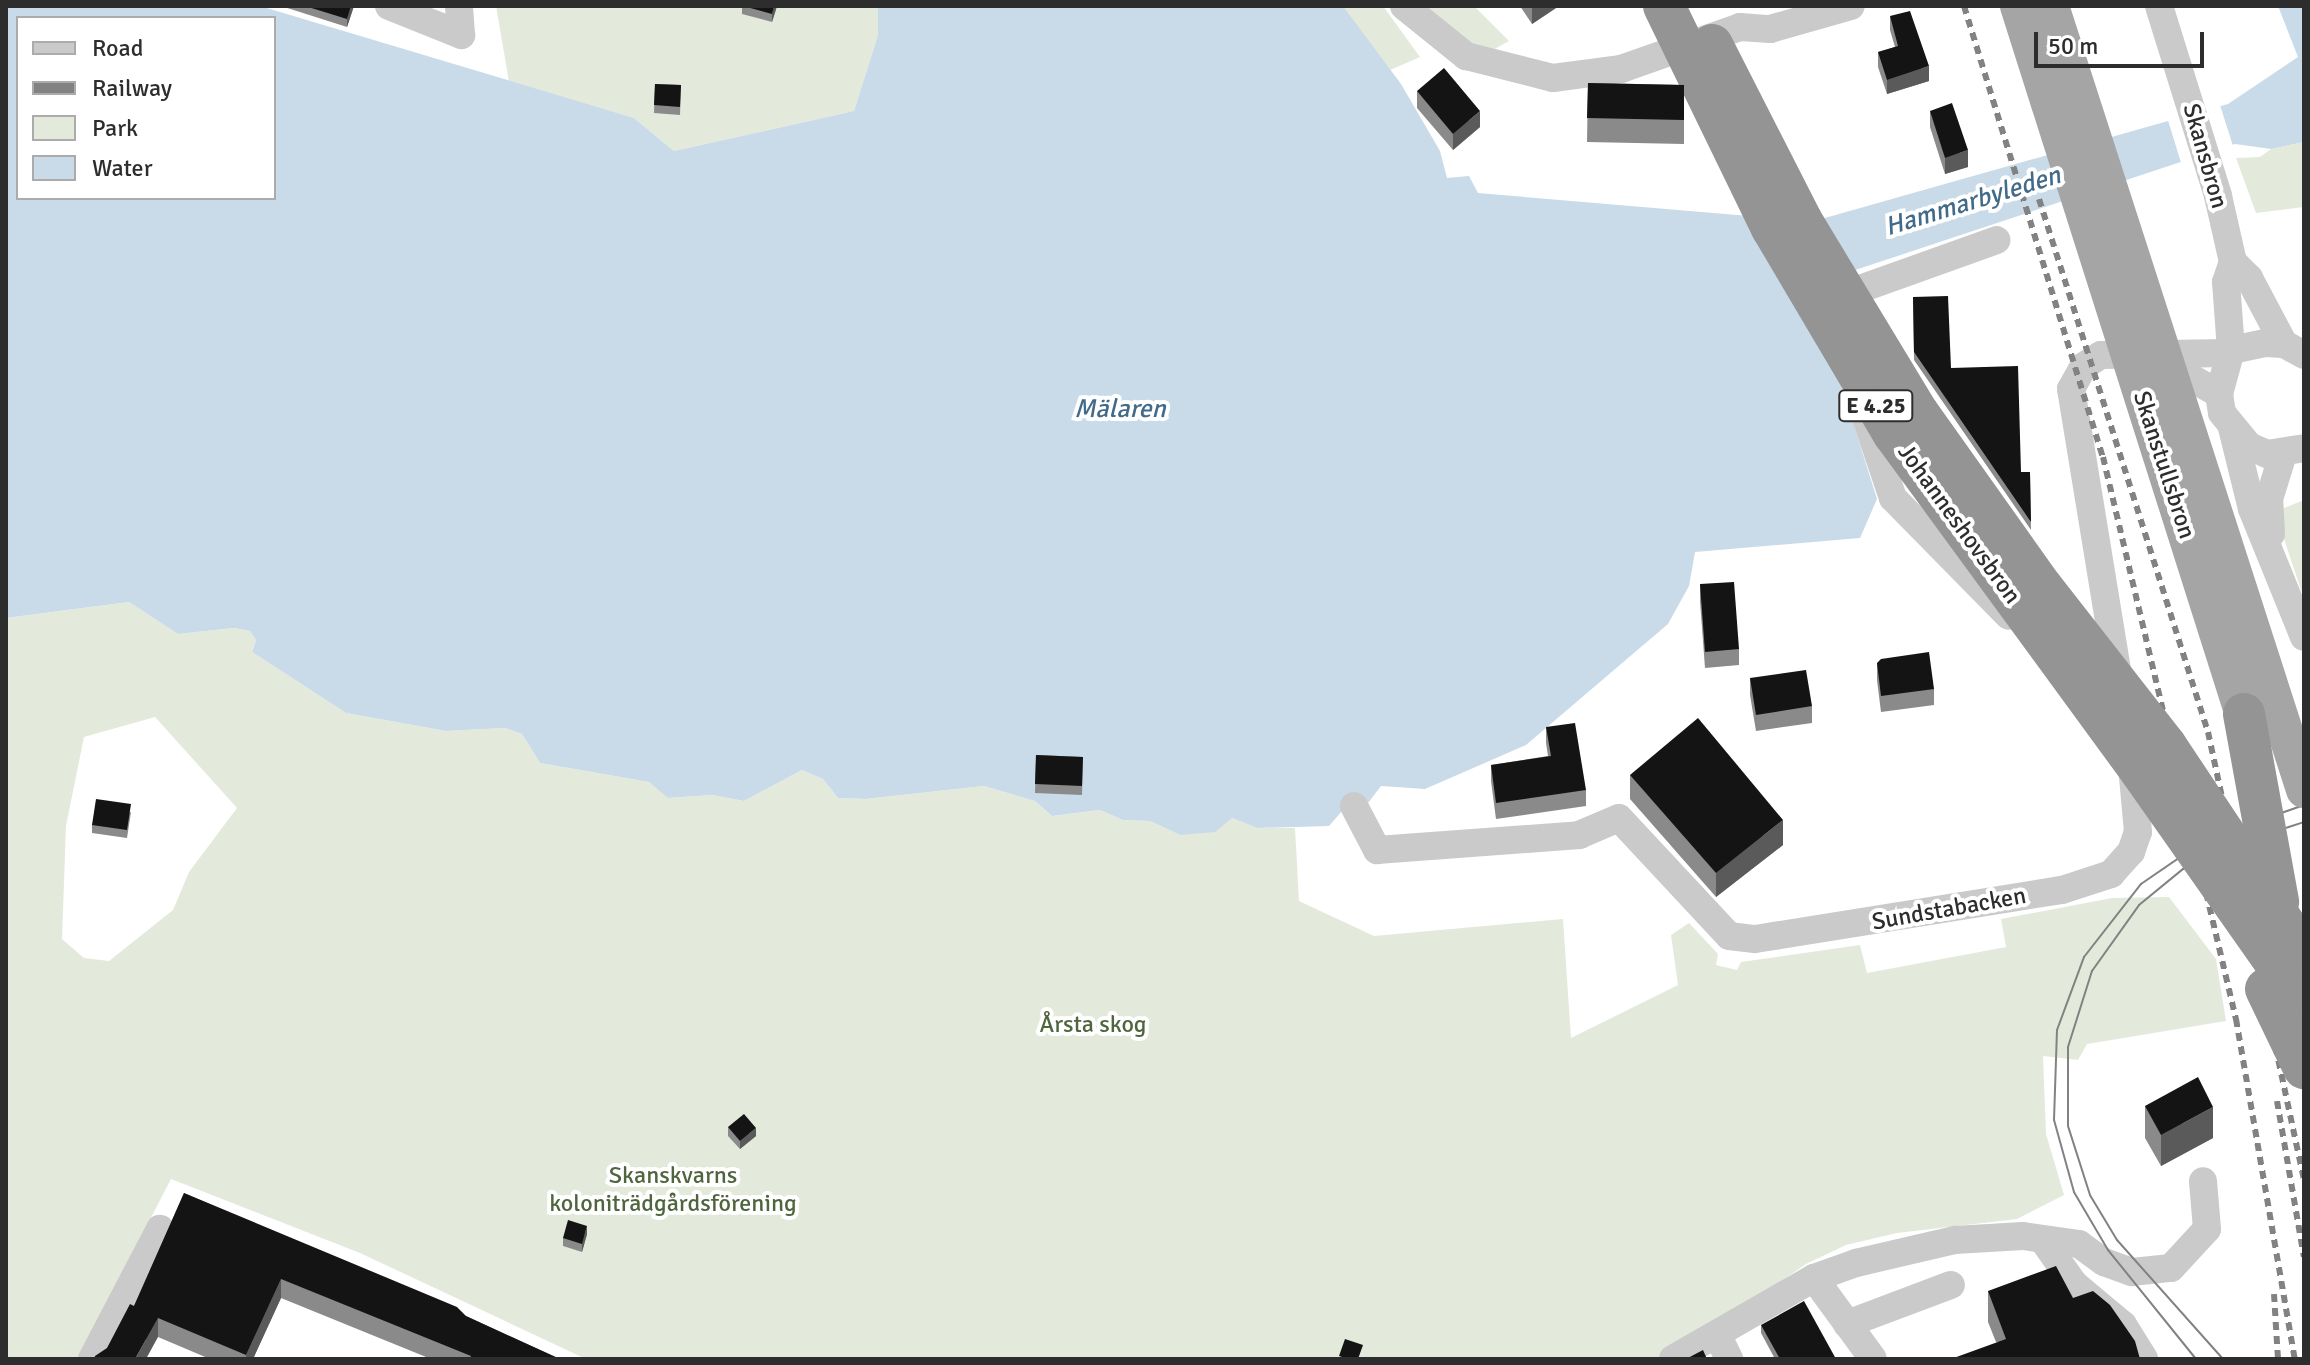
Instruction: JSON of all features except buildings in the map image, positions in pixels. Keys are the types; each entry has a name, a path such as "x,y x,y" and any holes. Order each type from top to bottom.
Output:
{"highway":[{"name":"Johanneshovsbron","path":"1664,6 1765,215 1894,434 2304,954"},
{"name":"Johanneshovsbron","path":"1695,6 1801,220 1918,413 2033,575 2154,760 2304,1012"},
{"path":"2244,714 2304,1047"},
{"path":"2154,760 2222,804 2304,915"},
{"path":"2154,760 2281,1014 2304,1068"}],"main road":[{"name":"Skanstullsbron","path":"2018,6 2244,714 2304,927"},
{"name":"Skanstullsbron","path":"2051,6 2304,790"}],"street":[{"path":"389,6 461,35 459,6"},
{"path":"1404,6 1466,56 1553,78 1633,66 1732,16 1770,29 1851,6"},
{"name":"Skansbron","path":"2162,16 2233,262 2249,278 2294,350"},
{"path":"1997,240 1860,289 1836,330 1893,498 2044,649 2079,667 2116,668"},
{"name":"Skansbron","path":"2219,394 2230,352 2226,282 2233,262"},
{"name":"Sundstabacken","path":"1354,806 1377,850 1579,835 1619,818 1729,936 1755,939 1822,931 2062,890 2111,874 2131,852 2138,832 2116,668 2071,389 2084,366 2101,355 2294,350"},
{"name":"Sundstabacken","path":"2151,355 2219,394"},
{"path":"2219,394 2232,428 2242,478 2304,637"},
{"path":"2232,428 2249,446 2294,451 2269,499 2273,555"},
{"path":"1673,1359 1723,1346 1814,1278 1856,1263 1955,1240 2005,1235 2079,1244 2104,1262 2132,1272 2171,1268 2207,1229 2203,1181"},
{"path":"92,1359 160,1229"},
{"path":"2043,1240 2074,1284 2123,1325 2144,1359"},
{"path":"1814,1278 1873,1359"},
{"path":"1847,1324 1951,1285"}],"green space":[{"path":"496,6 878,6 878,35 854,111 674,151 634,118 509,82"},
{"path":"1343,6 1383,6 1420,57 1388,71"},
{"path":"1421,6 1474,6 1509,41 1489,52 1468,45"},
{"path":"2304,142 2304,207 2256,213 2236,158 2260,157 2271,149"},
{"path":"2304,500 2304,599 2278,521 2279,510"},
{"name":"Årsta skog","path":"129,602 178,634 234,628 250,631 256,640 252,652 346,713 446,731 505,728 522,734 540,763 649,782 669,798 712,795 744,801 802,770 823,779 838,798 865,799 984,786 1035,801 1052,816 1100,810 1123,820 1150,821 1180,835 1232,818 1257,828 1295,828 1299,901 1374,936 1563,919 1571,1038 1678,985 1671,935 1689,923 1718,954 1716,965 1737,970 1741,962 1860,945 1867,973 2006,947 2001,919 2112,898 2169,897 2216,959 2226,1021 2087,1044 2078,1060 2043,1056 2046,1134 2064,1195 2017,1219 1897,1233 1846,1245 1806,1264 1704,1335 1660,1359 586,1359 360,1253 171,1179 78,1359 6,1359 6,618","holes":["155,717 237,808 189,872 173,910 109,961 84,958 62,939 66,826 84,737"]}],"water":[{"name":"Mälaren","path":"6,6 260,6 634,118 674,151 854,111 878,35 878,6 1343,6 1401,84 1440,151 1447,178 1469,176 1478,193 1749,216 1761,236 2228,104 2298,57 2278,6 2304,6 2304,142 2271,149 2235,144 1795,290 1836,368 1877,499 1860,538 1695,552 1689,586 1668,624 1526,745 1425,789 1381,786 1368,803 1342,811 1329,826 1257,828 1232,818 1215,832 1180,835 1150,821 1123,820 1100,810 1052,816 1035,801 984,786 865,799 838,798 823,779 802,770 744,801 712,795 668,798 649,782 540,763 522,734 505,728 446,731 346,713 252,652 256,640 250,631 234,628 178,634 129,602 6,618"}],"pier":[{"path":"2219,102 2234,149 2182,166 2167,117"}],"tram line":[{"path":"2196,1359 2108,1250 2074,1192 2054,1120 2057,1030 2084,957 2141,884 2205,840 2304,805"},
{"path":"2223,1359 2117,1240 2090,1195 2068,1126 2068,1047 2092,971 2139,905 2183,869 2221,849 2304,822"}],"railway":[{"path":"1964,6 2103,457 2236,1019 2295,1359"},
{"path":"2039,199 2208,732 2304,1179"},
{"path":"2277,1101 2304,1257"},
{"path":"2274,1294 2278,1359"}],"water label":[{"name":"Hammarbyleden","path":"1973,202"}],"park label":[{"name":"Skanskvarns koloniträdgårdsförening","path":"673,1190"}]}
